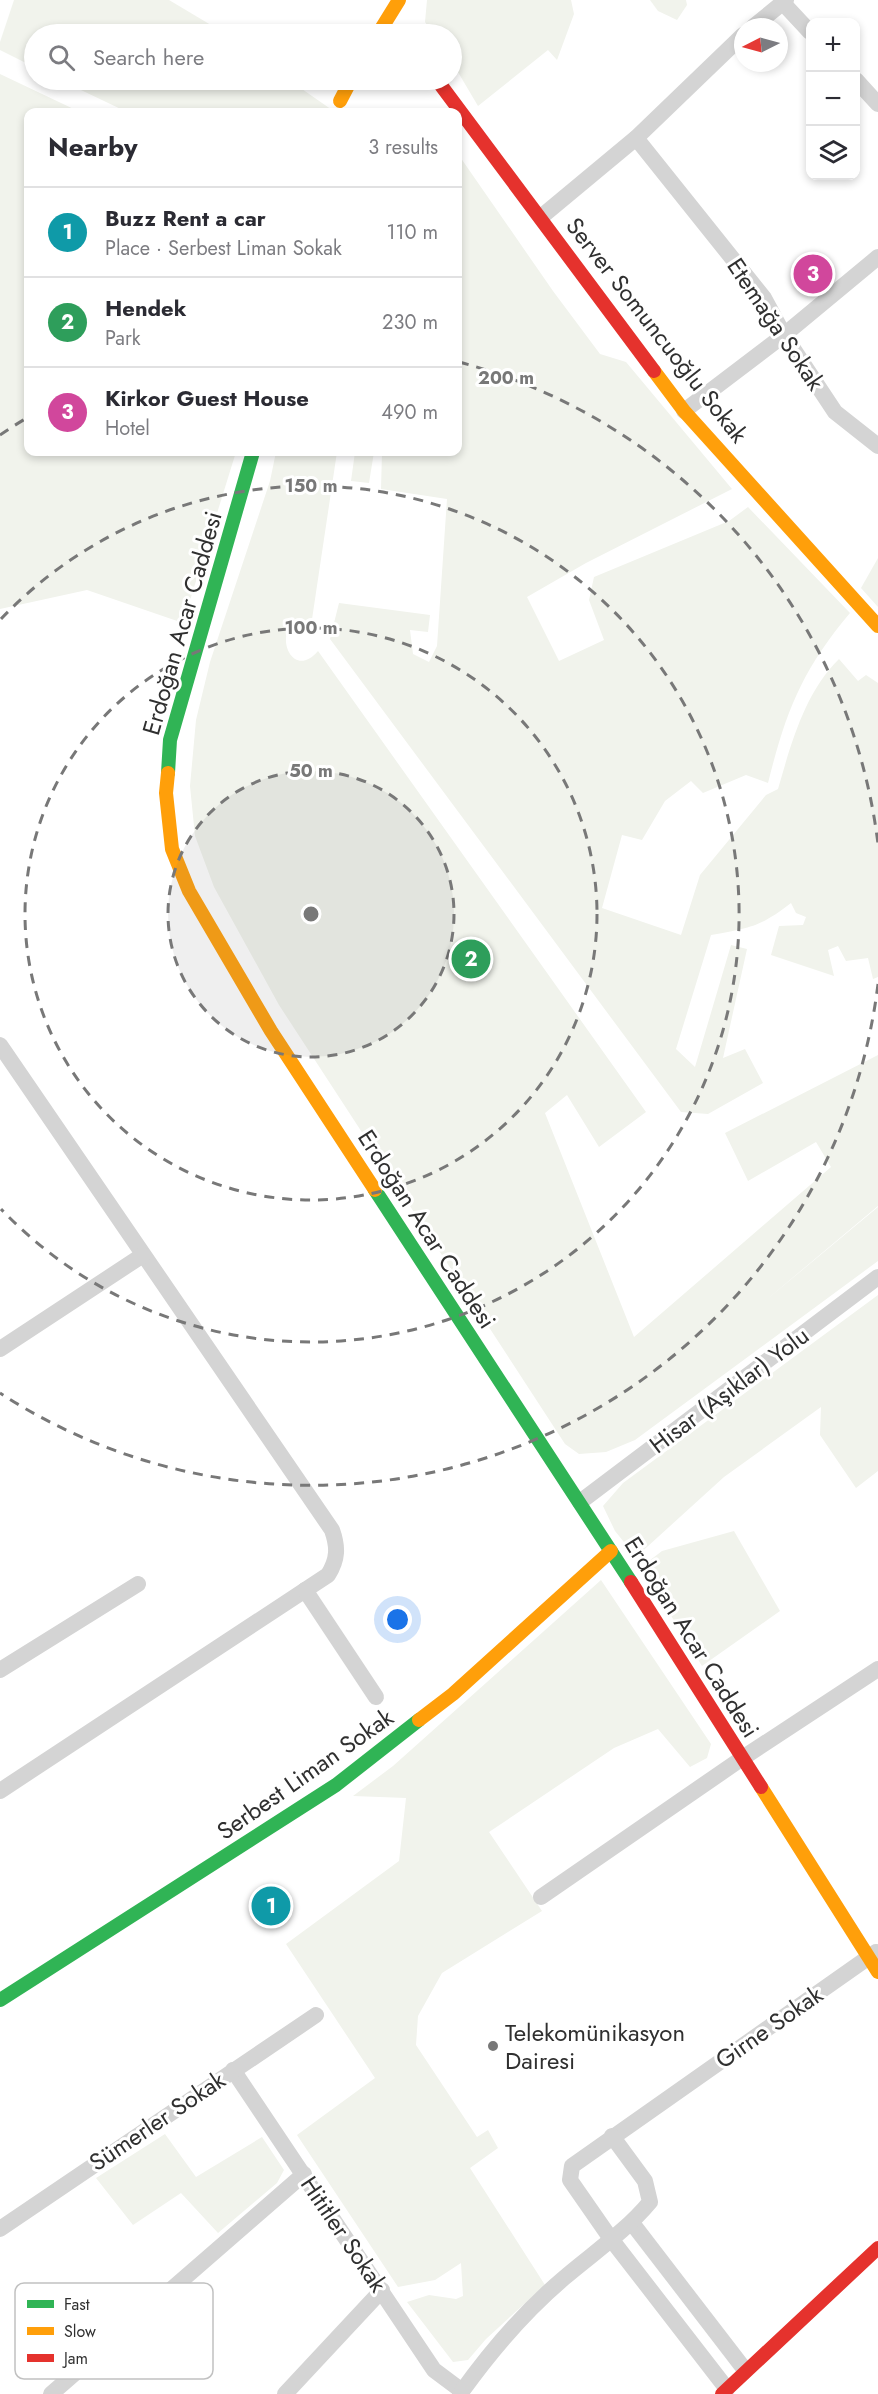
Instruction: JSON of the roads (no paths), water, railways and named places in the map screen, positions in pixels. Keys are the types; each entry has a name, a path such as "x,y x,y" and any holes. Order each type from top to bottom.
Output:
{"main road":[{"path":"384,24 399,0"},
{"path":"389,15 396,24"},
{"path":"340,101 346,90"},
{"name":"Server Somuncuoğlu Sokak","path":"445,90 458,108"},
{"name":"Server Somuncuoğlu Sokak","path":"462,113 684,411 878,626"},
{"name":"Erdoğan Acar Caddesi","path":"252,456 170,740 166,793 172,849 189,891 272,1031 580,1502 741,1759 873,1954 878,1972"},
{"name":"Serbest Liman Sokak","path":"0,2000 336,1785 453,1694 610,1551"},
{"path":"724,2391 878,2248"}],"street":[{"path":"764,18 785,1 806,27"},
{"path":"541,217 636,138 734,44"},
{"path":"860,85 878,104"},
{"name":"Etemağa Sokak","path":"636,138 764,298 784,335 836,412 878,446"},
{"path":"684,411 784,335 878,257"},
{"path":"0,1045 332,1530 336,1543 334,1566 328,1575 0,1791"},
{"path":"0,1349 143,1255"},
{"name":"Hisar (Aşıklar) Yolu","path":"580,1502 878,1277"},
{"path":"0,1670 138,1584"},
{"path":"305,1590 376,1697"},
{"path":"542,1897 741,1759 878,1669"},
{"name":"Girne Sokak","path":"724,2391 570,2180 572,2166 873,1954"},
{"name":"Sümerler Sokak","path":"0,2229 316,2015"},
{"name":"Hititler Sokak","path":"232,2070 434,2370 461,2393"},
{"path":"461,2393 517,2323 563,2279 632,2223 650,2202 645,2181 612,2136"},
{"path":"179,2283 304,2174"},
{"path":"632,2223 745,2370"},
{"path":"285,2394 382,2290"},
{"path":"51,2394 68,2379"}],"place":[{"name":"Kirkor Guest House","path":"813,274"},
{"name":"Hendek","path":"471,959"},
{"name":"Buzz Rent a car","path":"271,1906"},
{"name":"Telekomünikasyon Dairesi","path":"493,2046"}]}
